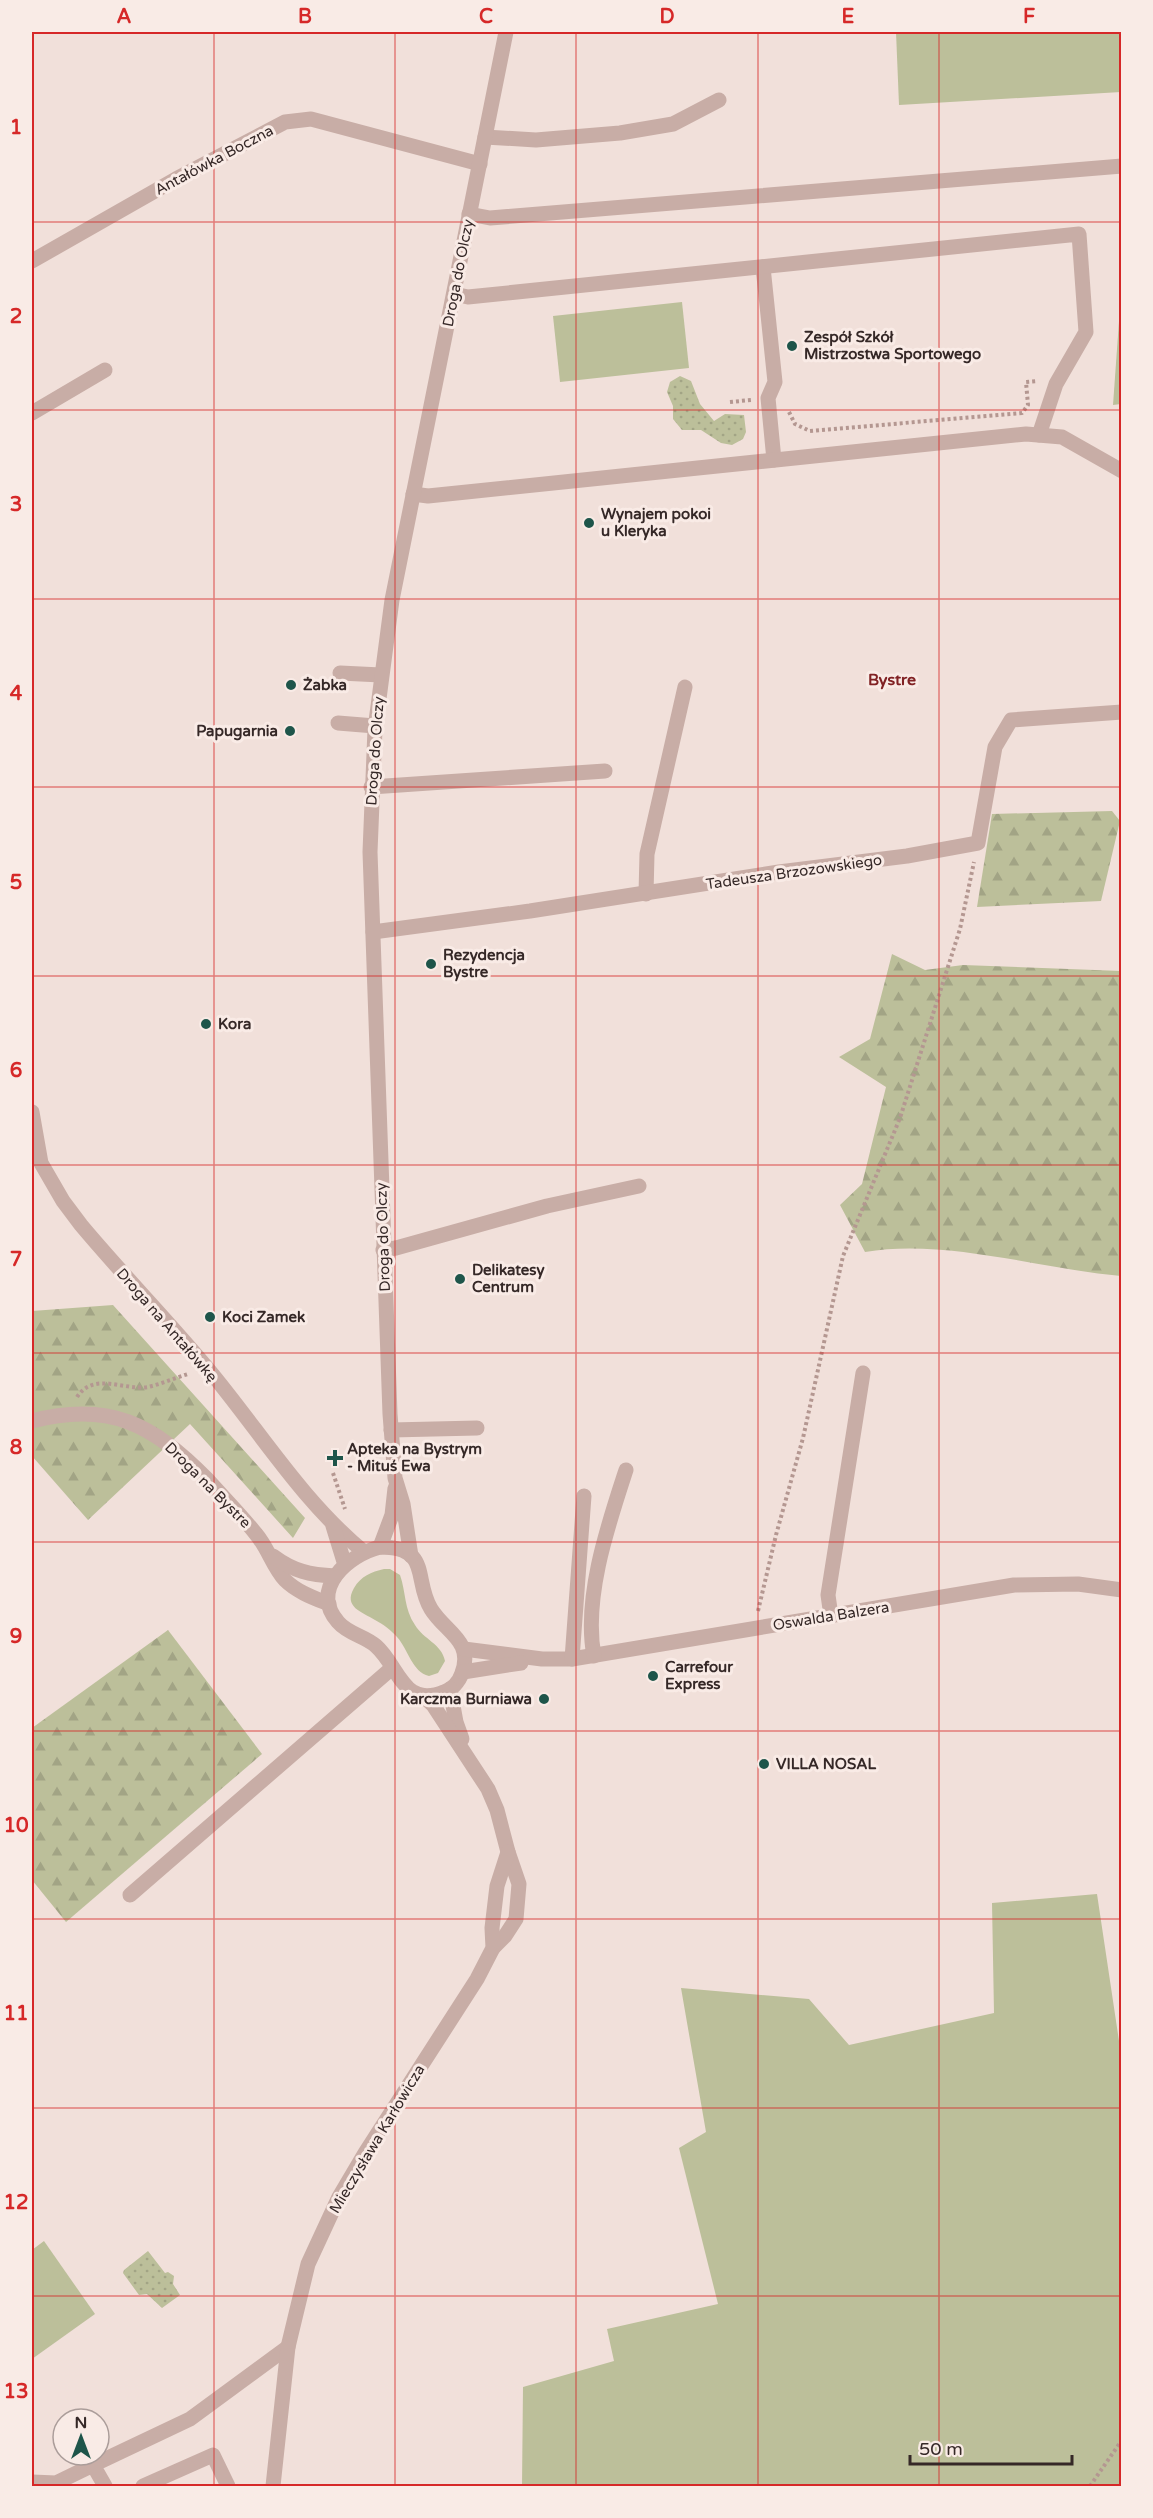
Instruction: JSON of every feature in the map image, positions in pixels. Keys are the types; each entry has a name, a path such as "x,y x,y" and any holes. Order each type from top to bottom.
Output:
{"street":[{"name":"Droga do Olczy","path":"380,1547 392,1515 396,1482 391,1430 383,1250 370,852 375,726 381,675 413,494 506,32"},
{"path":"485,136 536,140 620,133 673,124 719,100"},
{"name":"Antałówka Boczna","path":"32,261 176,179 285,122 311,119 480,164"},
{"path":"469,214 490,218 1122,165"},
{"path":"454,294 468,297 1079,234 1086,332 1059,378 1040,435"},
{"path":"763,267 775,382 768,398 774,460"},
{"path":"32,413 105,370"},
{"path":"413,494 428,496 1026,434 1062,437 1122,471"},
{"path":"340,673 381,675"},
{"path":"646,894 647,854 685,687"},
{"path":"978,843 995,747 1011,720 1122,712"},
{"path":"338,723 375,726"},
{"path":"371,788 605,771"},
{"name":"Tadeusza Brzozowskiego","path":"373,932 646,894 778,872 907,856 978,843"},
{"name":"Droga na Antałówkę","path":"32,1112 35,1150 50,1179 81,1226 207,1368 295,1482 332,1523 364,1552"},
{"path":"383,1250 547,1206 639,1186"},
{"path":"831,1616 828,1595 863,1373"},
{"name":"Droga na Bystre","path":"32,1421 68,1414 98,1414 124,1419 144,1427 191,1463 256,1534 285,1580 301,1592 329,1604"},
{"path":"391,1430 477,1428"},
{"path":"594,1656 591,1637 604,1539 626,1470"},
{"name":"Droga do Olczy","path":"396,1482 403,1503 411,1556 421,1569 426,1599 438,1620 459,1639 464,1649"},
{"path":"572,1659 584,1496"},
{"name":"Droga na Antałówkę","path":"332,1523 340,1571"},
{"path":"329,1604 329,1589 340,1571 364,1552 380,1547 392,1548 411,1556"},
{"name":"Droga na Bystre","path":"270,1554 294,1569 312,1575 340,1571"},
{"name":"Oswalda Balzera","path":"464,1649 542,1659 572,1659 1014,1585 1071,1584 1122,1590"},
{"name":"Mieczysława Karłowicza","path":"273,2487 288,2347 308,2264 339,2196 477,1979 493,1948 506,1936 516,1919 519,1884 497,1810 488,1789 470,1759 433,1705 422,1695 406,1688 377,1647 339,1623 329,1604"},
{"path":"422,1695 438,1694 450,1689 463,1672 464,1649"},
{"name":"Oswalda Balzera","path":"463,1672 542,1659"},
{"path":"130,1895 392,1668"},
{"name":"Mieczysława Karłowicza","path":"450,1689 456,1722 470,1759"},
{"name":"Mieczysława Karłowicza","path":"493,1948 492,1928 498,1886 508,1852"},
{"path":"111,2456 190,2419 288,2347"},
{"path":"143,2487 213,2455 228,2487"},
{"path":"32,2482 56,2483 89,2467"},
{"path":"94,2467 105,2487"}],"path":[{"path":"730,402 785,397 789,413 795,424 810,431 1022,413 1028,405 1026,382 1059,378"},
{"path":"759,1627 758,1608 803,1438 843,1256 900,1118 960,929 978,843"},
{"path":"75,1400 91,1385 116,1384 146,1388 194,1372"},
{"path":"333,1473 344,1503"},
{"path":"1090,2487 1122,2440"}],"green space":[{"path":"896,32 1121,32 1121,92 899,105"},
{"path":"1121,293 1121,404 1113,405"},
{"path":"682,302 689,368 560,382 553,316"},
{"path":"680,376 691,381 700,404 714,421 725,414 744,415 746,432 743,439 732,445 721,443 701,430 682,430 673,419 673,406 667,392 670,382"},
{"path":"1112,811 1120,821 1101,901 977,907 992,814"},
{"path":"892,954 925,970 963,965 1121,971 1121,1276 960,1252 896,1249 865,1252 840,1205 862,1184 886,1087 839,1057 870,1039"},
{"path":"113,1305 305,1518 293,1538 190,1424 88,1520 32,1456 32,1311"},
{"path":"384,1569 390,1569 400,1575 411,1619 418,1630 443,1655 445,1661 438,1673 429,1676 418,1670 401,1642 390,1630 352,1604 351,1595 360,1580"},
{"path":"168,1630 262,1754 66,1922 32,1880 32,1728"},
{"path":"1097,1894 1122,2061 1121,2486 522,2486 523,2387 614,2361 607,2329 718,2304 679,2148 706,2132 681,1988 809,1999 849,2045 994,2013 992,1903"},
{"path":"44,2241 95,2314 32,2359 32,2250"},
{"path":"148,2251 165,2273 168,2272 174,2276 173,2284 180,2295 162,2308 147,2294 139,2295 123,2273"}],"place":[{"name":"Zespół Szkół Mistrzostwa Sportowego","path":"792,346"},
{"name":"Wynajem pokoi u Kleryka","path":"589,523"},
{"name":"Żabka","path":"291,685"},
{"name":"Papugarnia","path":"290,731"},
{"name":"Rezydencja Bystre","path":"431,964"},
{"name":"Kora","path":"206,1024"},
{"name":"Delikatesy Centrum","path":"460,1279"},
{"name":"Koci Zamek","path":"210,1317"},
{"name":"Apteka na Bystrym - Mituś Ewa","path":"335,1458"},
{"name":"Carrefour Express","path":"653,1676"},
{"name":"Karczma Burniawa","path":"544,1699"},
{"name":"VILLA NOSAL","path":"764,1764"}],"district":[{"name":"Bystre","path":"892,680"}]}
